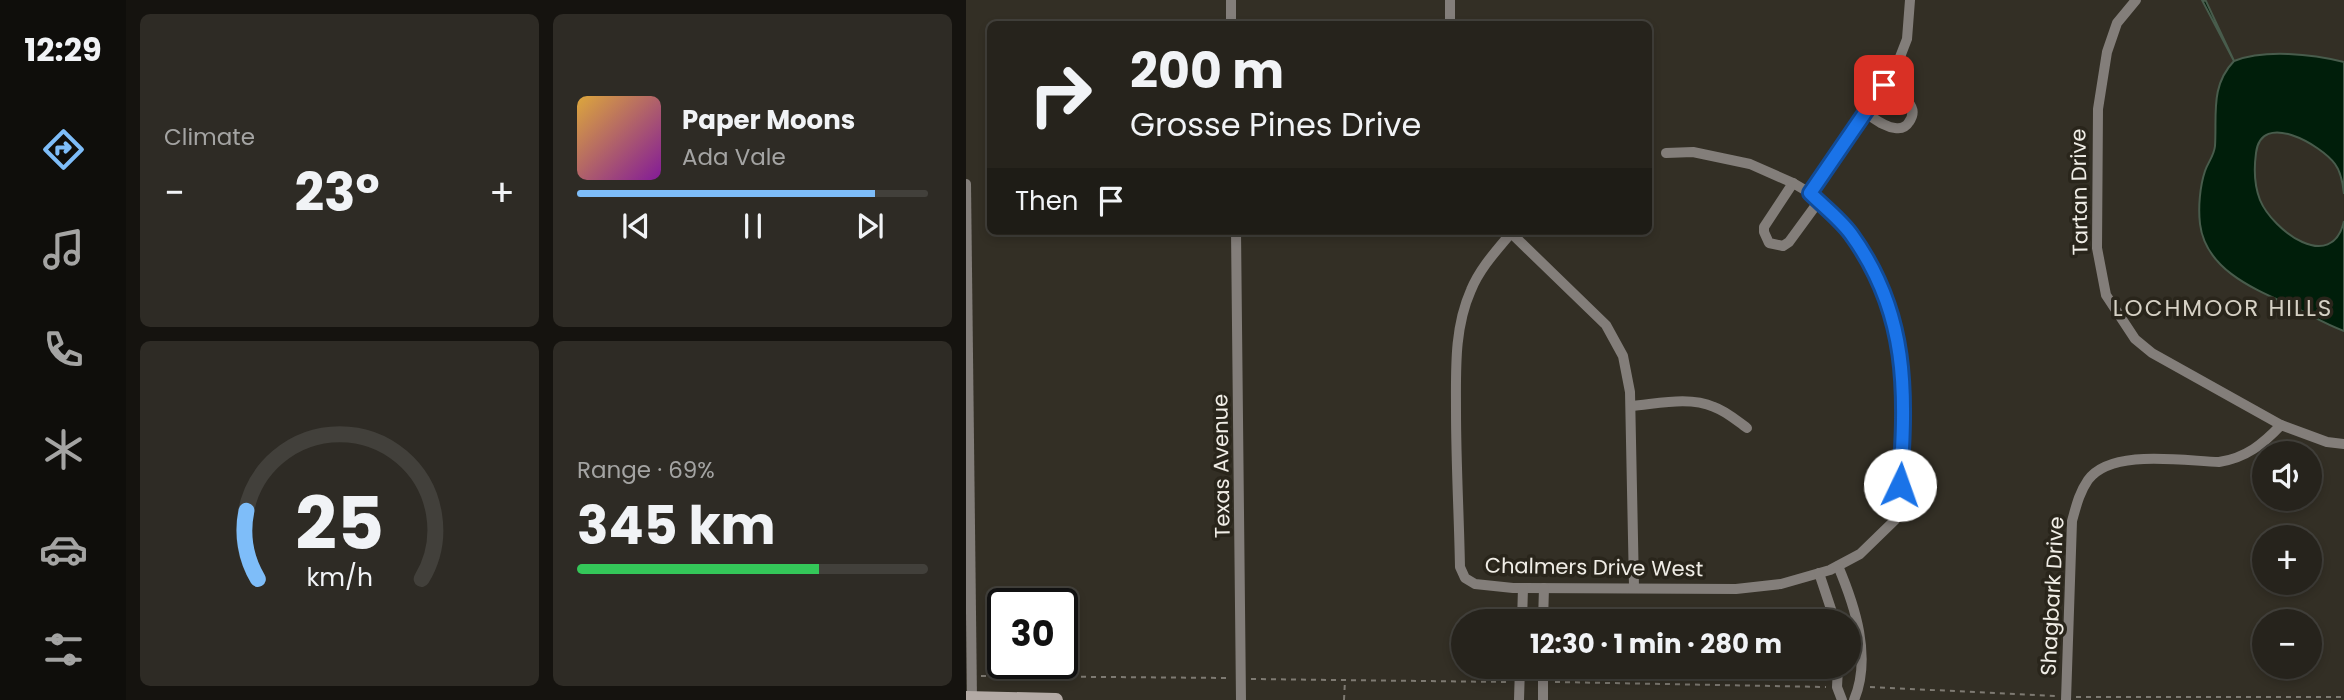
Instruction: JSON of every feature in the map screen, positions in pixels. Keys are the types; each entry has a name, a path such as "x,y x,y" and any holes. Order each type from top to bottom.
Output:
{"main road":[{"path":"969,698 1056,700"}],"street":[{"path":"1231,0 1231,21"},
{"path":"1450,0 1450,21"},
{"path":"1810,193 1884,85 1900,57 1907,38 1910,0"},
{"name":"Tartan Drive","path":"2136,0 2117,23 2110,42 2098,109 2097,248 2106,295 2135,339 2152,353 2281,425"},
{"path":"1864,112 1891,128 1900,129 1908,125 1913,107 1908,100 1884,85"},
{"name":"Chalmers Drive West","path":"1508,235 1471,289 1461,321 1456,382 1460,566 1465,578 1475,584 1524,588 1736,589 1781,584 1829,569 1860,554 1895,520 1899,505 1902,446 1902,371 1894,317 1874,270 1850,232 1810,193 1793,183 1751,164 1693,152 1666,153"},
{"path":"1793,183 1764,227 1769,243 1783,246 1789,242 1819,201"},
{"path":"966,184 971,676 969,698"},
{"name":"Texas Avenue","path":"1236,235 1241,700"},
{"path":"1513,235 1606,325 1623,356 1631,406 1634,587"},
{"path":"1631,406 1701,403 1716,407 1747,428"},
{"path":"2281,425 2327,442 2344,444"},
{"name":"Shagbark Drive","path":"2066,698 2072,521 2079,496 2089,479 2101,468 2128,460 2234,460 2264,443 2281,425"},
{"path":"1829,569 1834,609"},
{"path":"1829,569 1857,617 1860,687 1854,700"},
{"path":"1523,609 1524,588"},
{"path":"1543,609 1544,588"},
{"path":"1837,679 1837,687 1842,700"},
{"path":"1519,700 1520,682"},
{"path":"1543,682 1543,700"}],"path":[{"path":"971,676 1520,682"},
{"path":"1344,700 1345,680"},
{"path":"1543,682 1837,687"},
{"path":"1860,687 2066,698 2344,697"}],"shaded area":[{"path":"2202,0 2206,1 2234,61"},
{"path":"2289,54 2344,62 2344,194 2340,174 2328,156 2292,135 2268,134 2260,140 2255,171 2258,194 2267,212 2277,224 2302,242 2316,246 2328,244 2337,237 2344,221 2344,331 2236,278 2212,255 2204,241 2199,217 2201,190 2214,150 2218,91 2221,80 2234,61 2260,55"}],"district":[{"name":"LOCHMOOR HILLS","path":"2223,308"}],"route":[{"path":"1884,85 1810,193 1850,232 1874,270 1894,317 1902,371 1900,485"}]}
